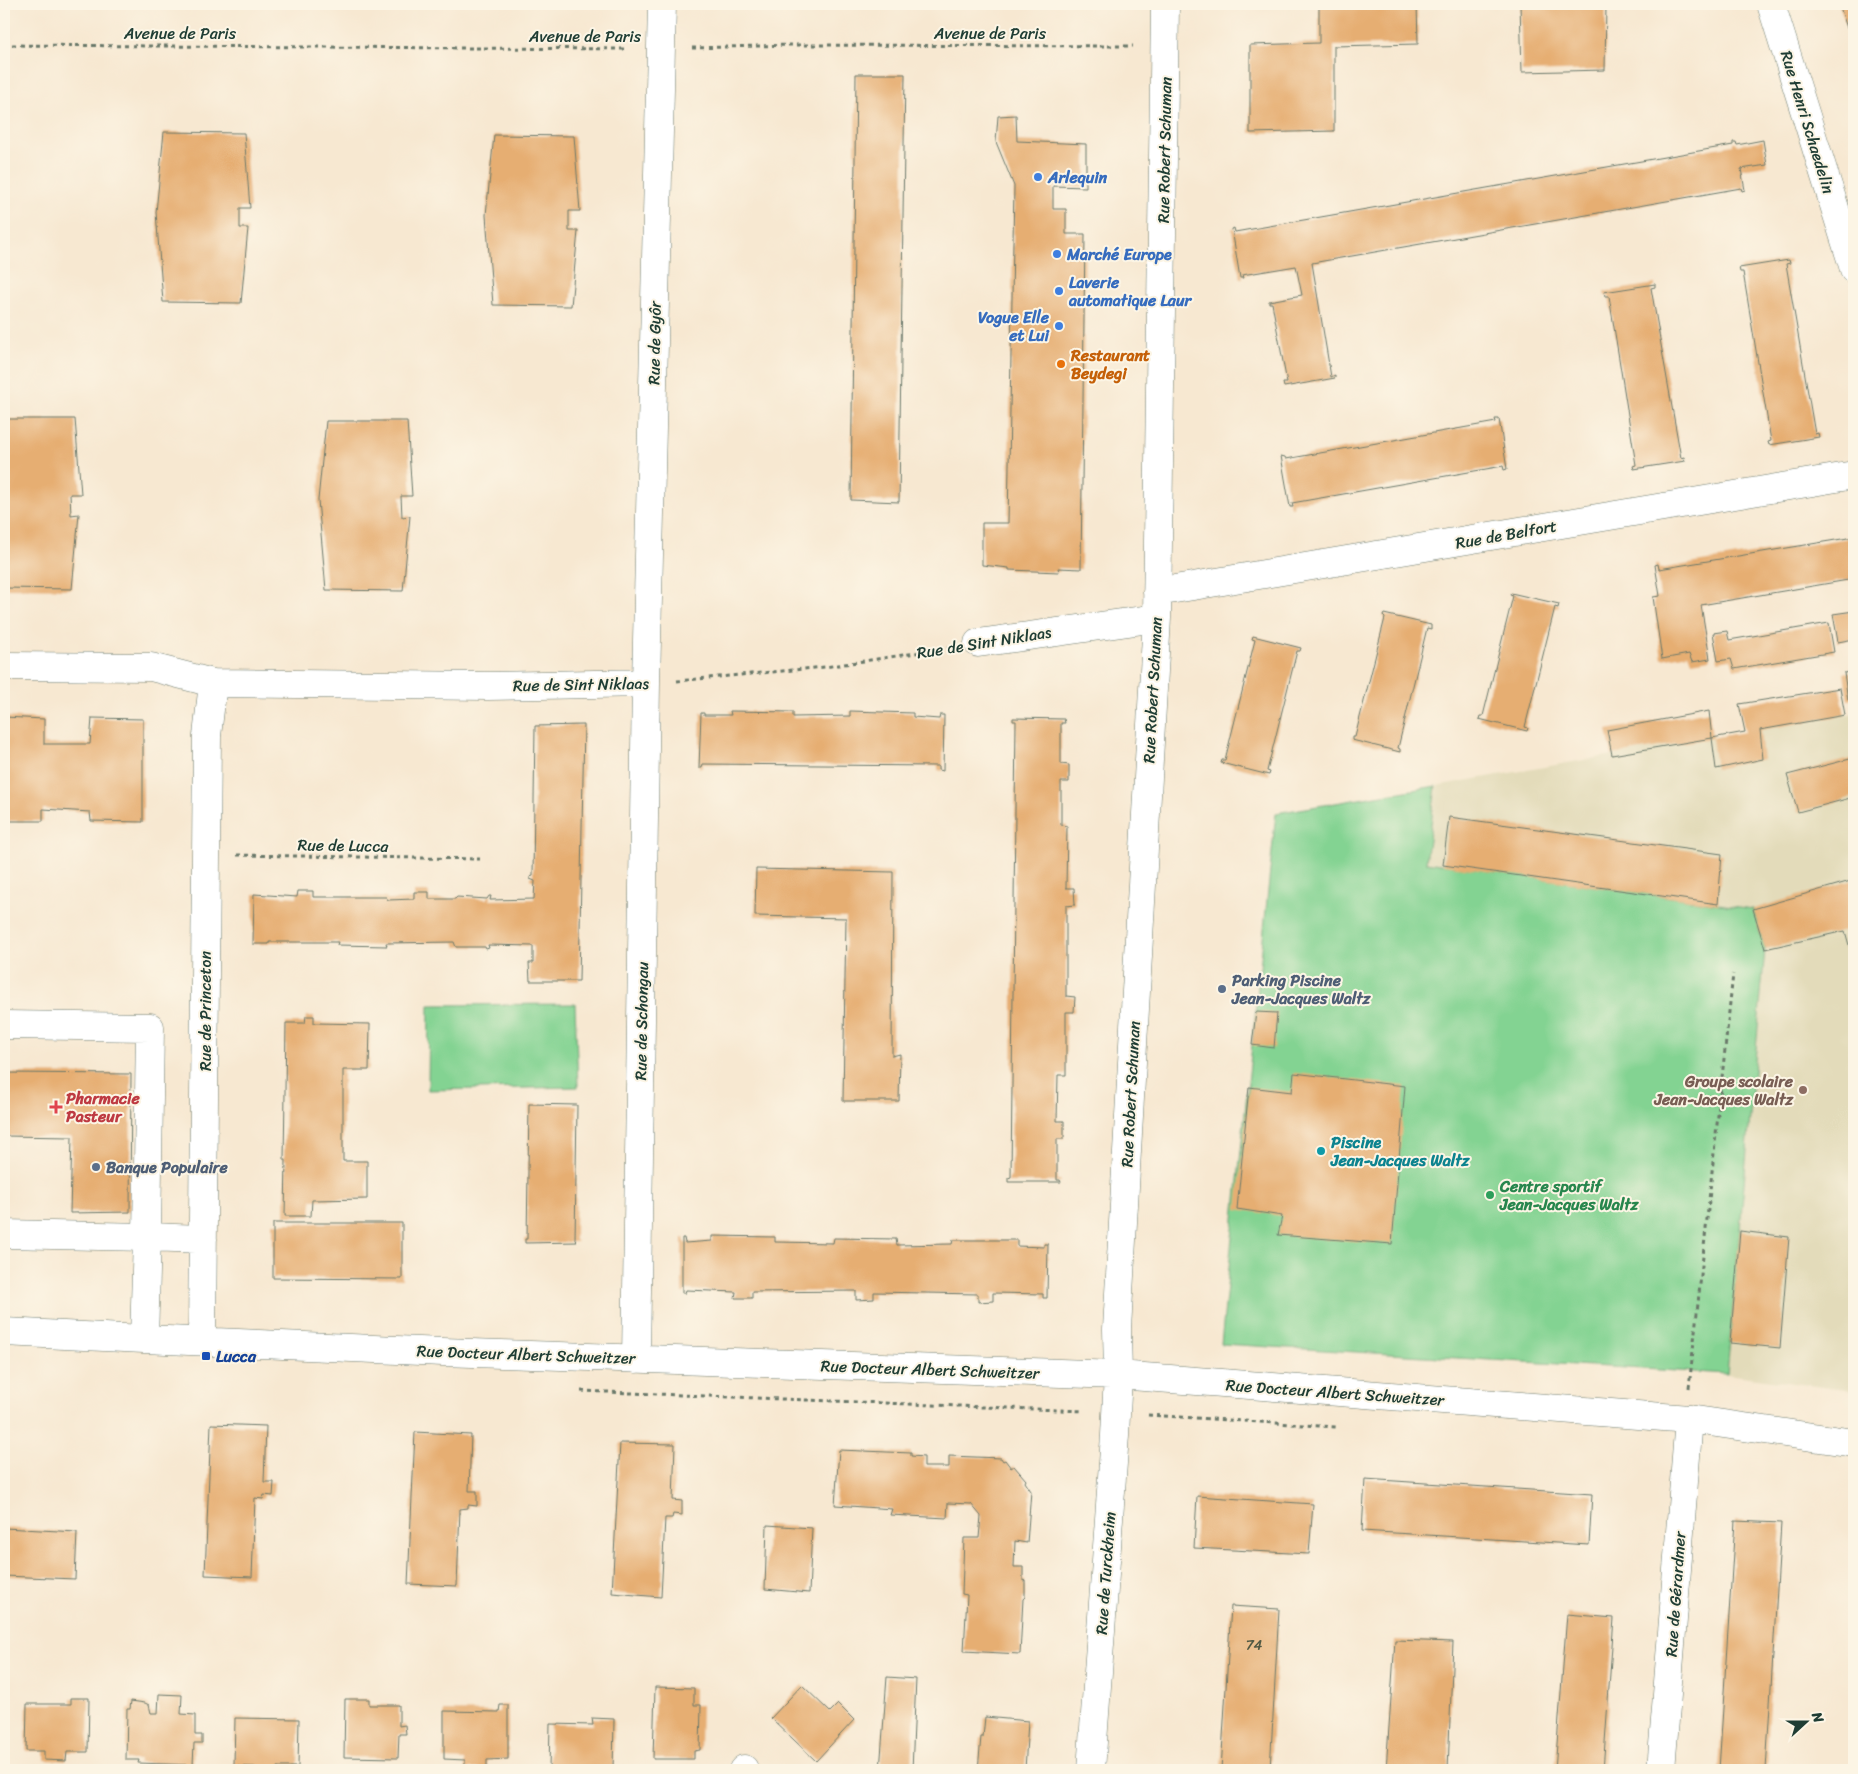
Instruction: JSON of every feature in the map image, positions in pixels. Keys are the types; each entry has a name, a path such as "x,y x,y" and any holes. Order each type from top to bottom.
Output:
{"street":[{"name":"Rue de Gyôr","path":"646,683 662,4"},
{"name":"Rue Robert Schuman","path":"1118,1375 1117,1329 1157,605 1166,4"},
{"name":"Rue Henri Schaedelin","path":"1771,4 1854,269"},
{"name":"Rue de Belfort","path":"1157,605 1854,475"},
{"name":"Rue de Sint Niklaas","path":"978,643 1157,605"},
{"name":"Rue de Sint Niklaas","path":"4,666 152,667 213,682 488,686 646,683"},
{"name":"Rue de Princeton","path":"202,1341 207,736 213,682"},
{"name":"Rue de Schongau","path":"636,1359 646,683"},
{"path":"4,1025 150,1026 144,1339"},
{"path":"4,1234 203,1239"},
{"name":"Rue Docteur Albert Schweitzer","path":"4,1332 636,1359 1118,1375 1689,1418 1854,1443"},
{"name":"Rue de Turckheim","path":"1091,1770 1118,1375"},
{"name":"Rue de Gérardmer","path":"1661,1770 1689,1418"}],"path":[{"name":"Avenue de Paris","path":"4,45 661,49 789,45 1166,46"},
{"name":"Rue de Sint Niklaas","path":"646,683 825,667 978,643"},
{"name":"Rue de Lucca","path":"206,855 480,859"},
{"path":"1689,1418 1688,1396 1733,974"},
{"path":"579,1391 1116,1413 1342,1427"}],"shaded area":[{"name":"Groupe scolaire Jean-Jacques Waltz","path":"1854,713 1854,1391 1727,1374 1765,949 1753,909 1425,862 1436,786"}],"green space":[{"name":"Centre sportif Jean-Jacques Waltz","path":"1436,786 1426,862 1753,909 1765,949 1727,1374 1221,1344 1276,813"},
{"path":"575,1004 578,1087 428,1090 429,1005"}],"building":[{"path":"1319,4 1417,4 1418,44 1334,46 1334,131 1250,133 1250,45 1319,43"},
{"path":"1520,4 1606,4 1605,70 1522,72"},
{"path":"1839,4 1854,4 1854,49"},
{"path":"856,74 905,74 899,502 851,500"},
{"path":"1016,115 1017,141 1086,144 1086,187 1053,186 1053,209 1066,209 1066,234 1085,234 1081,569 1058,568 1059,572 1009,570 1009,568 982,565 982,523 1008,523 1014,186 996,142 998,116"},
{"path":"164,132 244,133 250,208 240,208 240,228 248,228 241,303 163,302 156,212"},
{"path":"494,135 574,136 580,211 569,211 569,231 578,231 571,306 493,305 486,215"},
{"path":"1763,140 1767,165 1741,169 1745,190 1742,191 1741,188 1312,263 1331,377 1335,375 1335,378 1284,387 1283,383 1287,383 1272,303 1269,303 1269,301 1302,295 1296,266 1242,275 1243,278 1240,278 1232,229 1234,228 1235,232 1733,145 1733,142 1736,142 1737,145"},
{"path":"1789,260 1790,263 1786,264 1815,434 1818,433 1819,437 1769,445 1768,442 1771,441 1743,272 1740,272 1739,268"},
{"path":"1655,284 1655,287 1651,288 1681,458 1684,457 1685,461 1634,469 1633,466 1636,465 1609,296 1605,296 1604,292"},
{"path":"4,419 75,419 81,494 70,494 71,515 79,514 72,589 4,588"},
{"path":"1495,419 1499,419 1507,469 1504,470 1503,466 1292,503 1293,507 1290,507 1281,456 1286,459 1496,422"},
{"path":"326,421 407,421 412,496 401,496 402,517 410,516 403,591 326,590 318,500"},
{"path":"1854,537 1854,579 1701,605 1710,659 1692,662 1689,654 1662,659 1653,597 1660,596 1655,565 1658,564 1659,569"},
{"path":"1511,593 1559,604 1558,608 1555,607 1525,727 1528,728 1527,731 1479,719 1480,716 1483,716 1513,596 1510,595"},
{"path":"1854,611 1854,639 1838,642 1833,614"},
{"path":"1384,614 1431,625 1431,629 1427,628 1398,748 1400,752 1352,740 1352,737 1355,737 1385,618"},
{"path":"1829,623 1834,652 1734,669 1731,659 1718,661 1713,633 1727,631 1729,640"},
{"path":"1253,636 1301,648 1300,651 1297,651 1267,771 1270,772 1269,775 1221,763 1222,760 1225,760 1255,640 1252,639"},
{"path":"1854,671 1854,699 1848,700 1844,673"},
{"path":"1840,688 1845,715 1760,730 1763,759 1716,769 1712,738 1745,732 1739,704"},
{"path":"730,711 793,712 793,717 850,716 850,711 913,713 913,717 939,719 940,715 944,715 943,771 938,770 938,766 703,764 702,768 699,768 701,713 704,713 704,715 731,715"},
{"path":"1709,711 1712,738 1612,755 1607,730"},
{"path":"4,717 44,719 44,744 90,744 92,718 143,719 143,822 91,821 90,812 43,809 43,821 4,821"},
{"path":"1013,718 1064,719 1065,723 1061,723 1061,764 1069,765 1069,782 1061,782 1061,825 1067,826 1066,888 1074,888 1075,905 1066,906 1066,996 1075,997 1074,1012 1066,1012 1066,1075 1058,1075 1057,1121 1064,1121 1064,1139 1057,1139 1057,1180 1061,1182 1008,1182 1008,1178 1011,1177 1016,721 1013,721"},
{"path":"584,725 579,981 530,981 529,963 533,963 533,946 488,945 489,948 486,949 485,947 456,947 454,942 386,943 387,946 337,945 338,942 269,942 269,944 253,944 254,894 297,897 298,891 313,891 313,897 386,897 388,900 414,899 414,892 429,892 429,899 455,899 457,897 487,899 491,896 490,900 534,899 535,881 530,879 530,877 533,876 535,726"},
{"path":"1854,758 1854,797 1798,812 1787,775"},
{"path":"1449,817 1722,854 1718,904 1443,865"},
{"path":"756,869 893,872 892,1056 900,1054 899,1101 843,1101 846,918 755,916"},
{"path":"1854,880 1854,963 1845,931 1765,949 1753,909"},
{"path":"1256,1012 1277,1013 1274,1048 1252,1045"},
{"path":"306,1016 314,1016 314,1023 370,1024 369,1070 343,1070 343,1161 367,1161 367,1199 312,1200 311,1216 285,1216 286,1023 305,1023"},
{"path":"4,1073 131,1074 130,1212 70,1213 72,1137 4,1136"},
{"name":"Piscine Jean-Jacques Waltz","path":"1294,1073 1405,1086 1392,1244 1278,1235 1282,1216 1237,1209 1249,1087 1292,1092"},
{"path":"529,1104 577,1105 575,1240 577,1242 525,1243 525,1239 527,1239"},
{"path":"273,1223 402,1223 402,1279 273,1278"},
{"path":"1740,1231 1789,1237 1780,1348 1730,1343"},
{"path":"712,1236 775,1237 775,1242 833,1243 834,1238 896,1239 897,1245 952,1244 953,1240 1017,1240 1017,1246 1044,1247 1044,1244 1048,1244 1047,1298 1043,1298 1043,1294 993,1293 993,1301 978,1302 978,1294 874,1292 874,1299 856,1300 856,1291 752,1292 752,1298 735,1298 736,1292 686,1290 685,1293 682,1293 682,1238 684,1238 685,1243 712,1241"},
{"path":"211,1424 266,1426 264,1482 274,1482 273,1496 264,1495 263,1499 255,1498 252,1577 205,1575"},
{"path":"415,1432 471,1435 469,1491 477,1491 477,1506 468,1505 468,1508 460,1509 457,1586 408,1584"},
{"path":"620,1443 675,1444 673,1500 682,1501 682,1515 673,1514 672,1518 665,1518 661,1597 612,1593"},
{"path":"839,1450 911,1453 911,1456 924,1457 924,1467 949,1467 949,1456 1001,1458 1011,1468 1014,1466 1026,1480 1025,1482 1031,1491 1027,1543 1015,1541 1014,1567 1023,1567 1023,1581 1025,1580 1020,1654 964,1651 967,1595 962,1594 964,1538 979,1538 981,1516 971,1504 948,1503 947,1518 890,1515 892,1509 835,1505"},
{"path":"1365,1479 1592,1494 1589,1545 1362,1531"},
{"path":"1197,1496 1313,1504 1309,1554 1194,1548"},
{"path":"1735,1521 1781,1523 1766,1770 1719,1770"},
{"path":"767,1525 812,1528 809,1593 765,1589"},
{"path":"4,1528 77,1532 75,1579 4,1576"},
{"path":"1231,1606 1279,1609 1270,1770 1221,1770"},
{"path":"1567,1614 1614,1618 1603,1770 1555,1770"},
{"path":"1395,1640 1453,1642 1448,1770 1386,1770"},
{"path":"887,1677 916,1679 912,1770 880,1770"},
{"path":"802,1685 830,1712 838,1704 854,1720 816,1761 771,1718"},
{"path":"655,1687 694,1688 694,1705 701,1705 700,1750 694,1751 694,1759 653,1759"},
{"path":"159,1694 182,1695 181,1714 195,1715 195,1735 202,1735 202,1743 194,1743 193,1765 138,1763 139,1760 126,1760 127,1709 130,1709 131,1701 145,1703 149,1705 151,1713 158,1713"},
{"path":"71,1698 89,1698 88,1752 67,1752 66,1761 44,1760 44,1751 26,1751 27,1704 71,1704"},
{"path":"345,1699 369,1699 369,1705 399,1705 399,1726 405,1725 406,1734 399,1734 398,1758 344,1757"},
{"path":"500,1705 508,1705 508,1759 487,1760 487,1769 465,1769 465,1760 444,1759 444,1711 499,1712"},
{"path":"985,1717 1028,1721 1025,1770 978,1770"},
{"path":"235,1718 299,1719 298,1767 277,1767 277,1770 255,1770 255,1767 234,1766"},
{"path":"592,1718 614,1719 613,1770 549,1770 550,1724 593,1725"}],"place":[{"name":"Arlequin","path":"1038,177"},
{"name":"Marché Europe","path":"1057,254"},
{"name":"Laverie automatique Laur","path":"1059,291"},
{"name":"Vogue Elle et Lui","path":"1059,326"},
{"name":"Restaurant Beydegi","path":"1061,364"},
{"name":"Parking Piscine Jean-Jacques Waltz","path":"1222,989"},
{"name":"Groupe scolaire Jean-Jacques Waltz","path":"1803,1090"},
{"name":"Pharmacie Pasteur","path":"56,1107"},
{"name":"Piscine Jean-Jacques Waltz","path":"1321,1151"},
{"name":"Banque Populaire","path":"96,1167"},
{"name":"Centre sportif Jean-Jacques Waltz","path":"1490,1195"},
{"name":"Lucca","path":"206,1356"}]}
